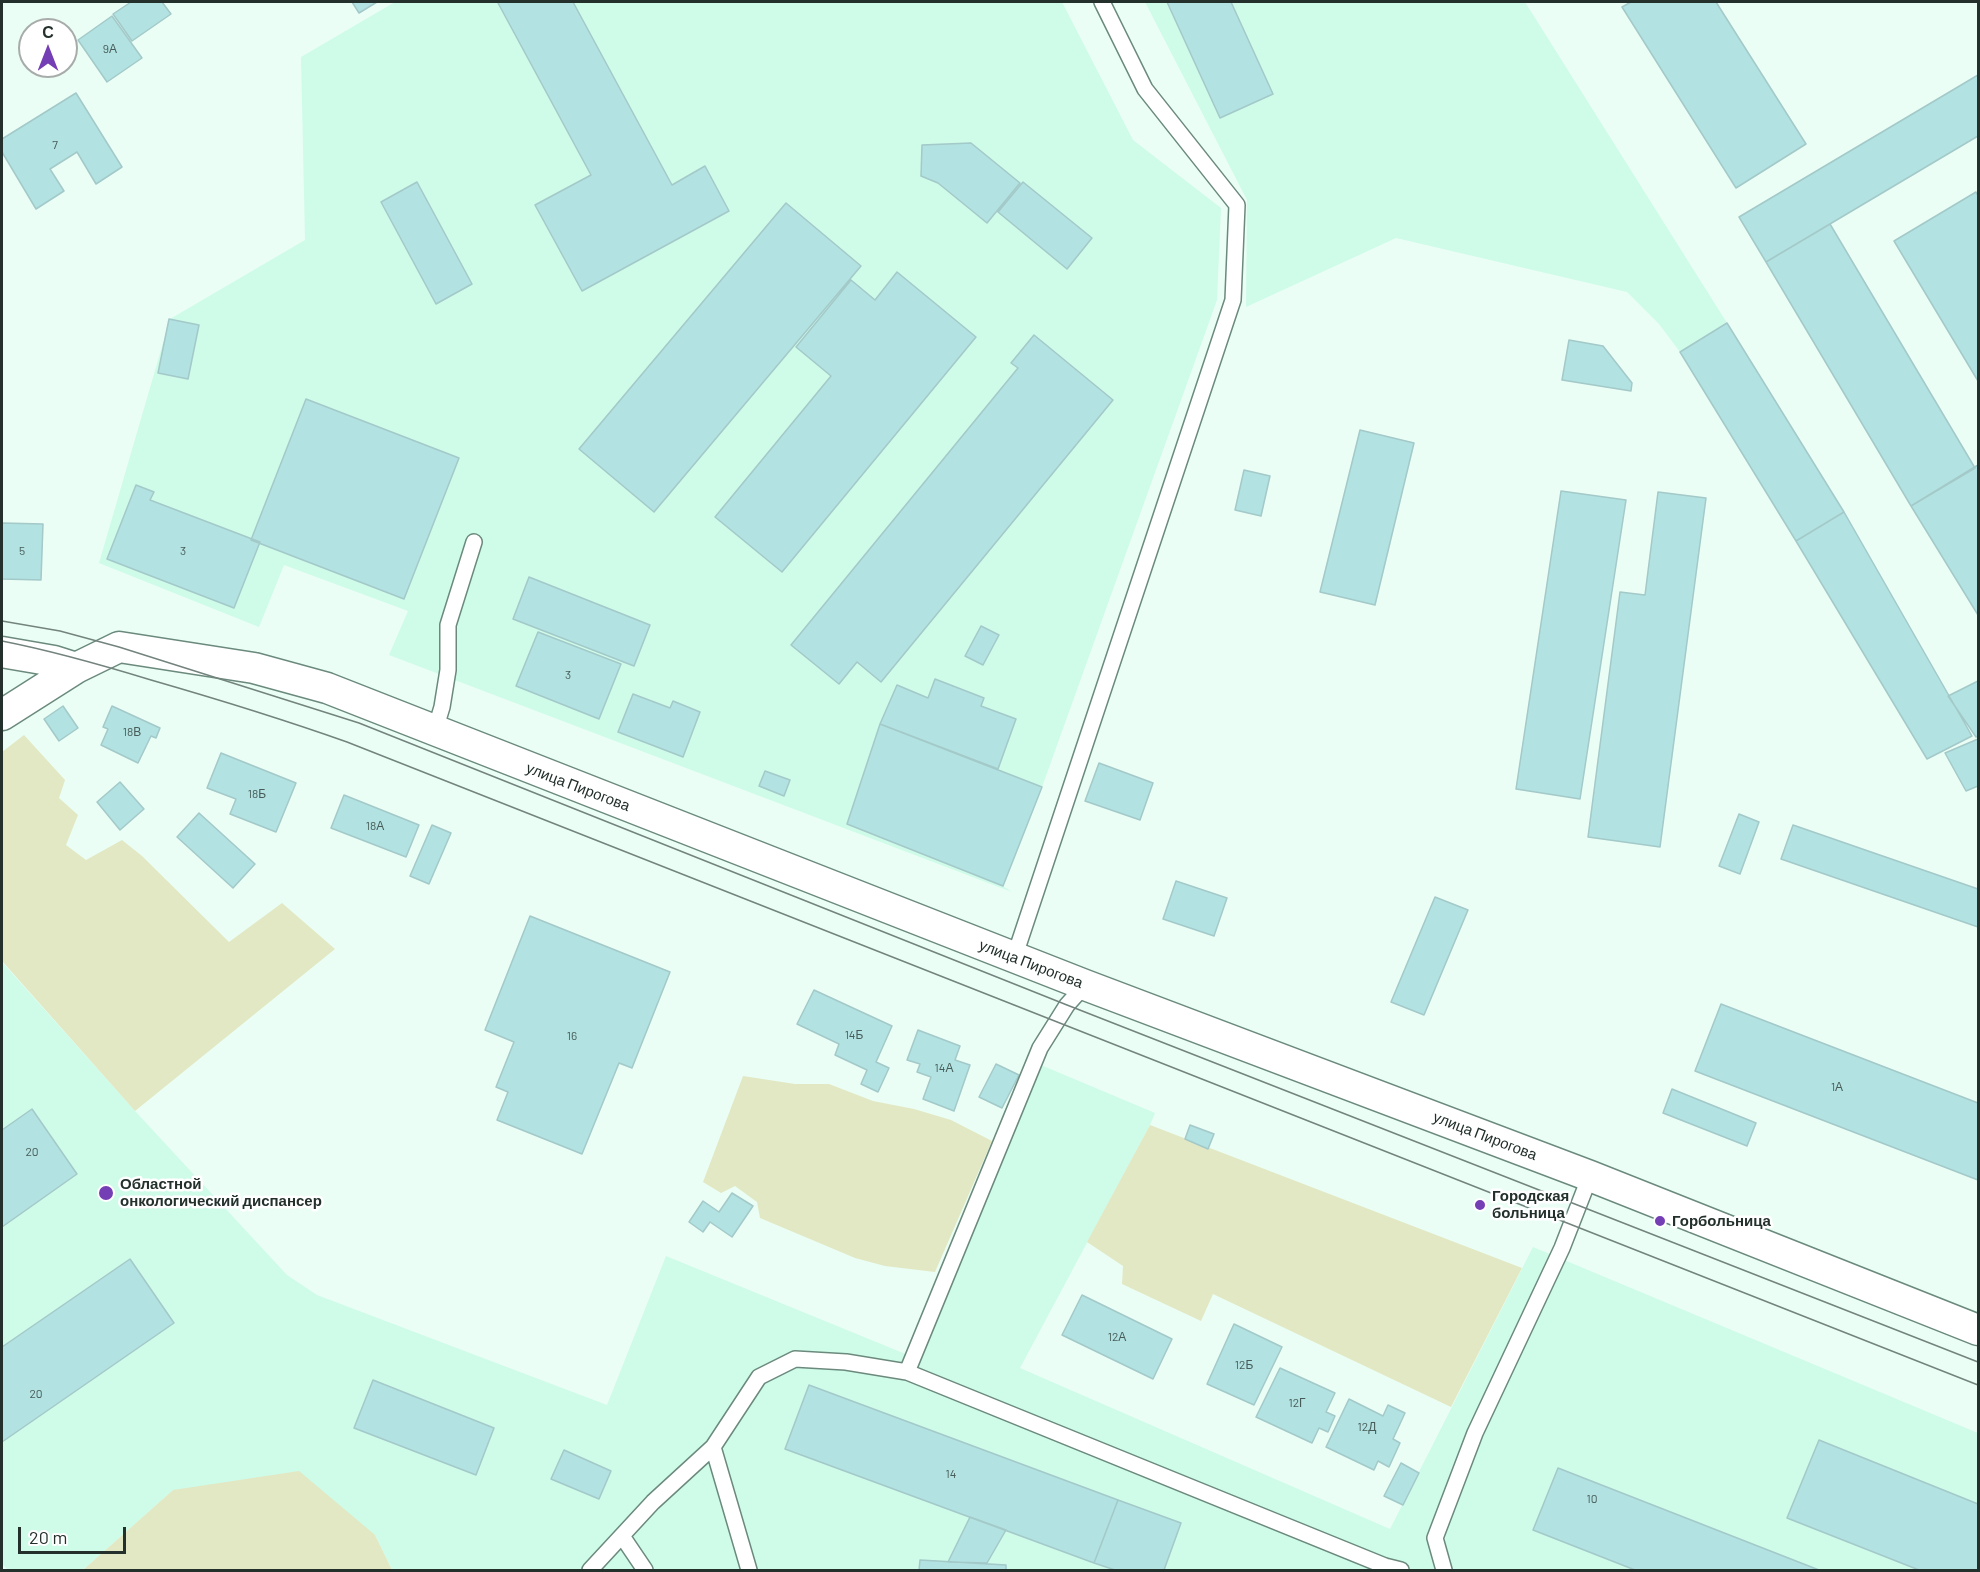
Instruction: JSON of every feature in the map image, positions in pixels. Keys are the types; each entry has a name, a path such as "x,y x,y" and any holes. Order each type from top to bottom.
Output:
{"street":[{"name":"улица Пирогова","path":"2,715 76,669 118,647 254,669 327,688 1014,958 1590,1176 1978,1330"},
{"path":"2,652 54,661 76,669"}],"lane":[{"path":"1014,958 1233,300 1237,205 1145,89 1102,2"},
{"path":"435,730 442,708 448,670 448,625 474,542"},
{"path":"907,1372 1040,1048 1067,1005 1085,985"},
{"path":"1444,1570 1435,1538 1475,1433 1562,1248 1590,1176"},
{"path":"590,1570 653,1502 713,1447 759,1377 795,1359 846,1362 907,1372 1385,1566 1401,1570"},
{"path":"713,1447 749,1570"},
{"path":"622,1536 645,1570"}],"shaded area":[{"path":"395,2 1062,2 1133,140 1221,208 1217,300 1042,787 1003,886 1012,892 389,655 408,611 284,565 259,627 99,563 170,319 305,240 301,57"},
{"path":"1145,2 1525,2 1727,323 1680,352 1659,324 1627,292 1396,238 1246,307 1247,200"},
{"path":"24,735 65,780 59,798 78,815 66,845 86,860 122,840 142,856 229,942 282,903 335,949 135,1111 2,961 2,752"},
{"path":"2,962 135,1111 287,1275 317,1295 607,1405 666,1256 908,1355 1029,1060 1155,1113 1020,1368 1390,1529 1533,1247 1978,1433 1978,1570 392,1570 375,1535 173,1490 83,1570 8,1570 2,1564"},
{"path":"743,1076 795,1084 829,1084 873,1101 914,1109 951,1120 992,1141 935,1272 885,1266 855,1258 760,1218 757,1202 735,1186 721,1193 703,1182"},
{"path":"1150,1125 1522,1268 1451,1407 1213,1294 1201,1321 1122,1284 1123,1266 1087,1242"},
{"path":"299,1471 375,1535 392,1570 83,1570 173,1490"}],"building":[{"path":"131,2 162,2 171,14 132,41 113,14"},
{"path":"352,2 377,2 359,13"},
{"path":"573,2 672,185 705,166 729,211 582,291 535,205 591,175 498,3"},
{"path":"1167,2 1231,2 1273,94 1220,118"},
{"path":"1631,2 1716,2 1806,144 1736,188 1622,7"},
{"path":"112,16 142,58 107,82 78,40"},
{"path":"1978,75 1978,136 1766,262 1739,217"},
{"path":"76,93 122,167 96,184 77,152 50,169 64,191 36,209 2,152 2,139"},
{"path":"971,143 1020,183 987,223 938,183 921,176 922,145"},
{"path":"417,182 472,284 436,304 381,202"},
{"path":"1023,182 1092,238 1067,269 998,212"},
{"path":"1976,192 1978,196 1978,381 1894,241"},
{"path":"786,203 861,266 654,512 579,449"},
{"path":"1830,224 1975,468 1911,506 1766,262"},
{"path":"897,272 976,337 782,572 715,517 831,376 796,347 851,280 875,300"},
{"path":"169,319 199,325 188,379 158,373"},
{"path":"1727,323 1844,512 1796,541 1680,352"},
{"path":"1034,335 1113,400 881,682 857,662 839,684 791,645 1018,368 1011,363"},
{"path":"1569,340 1603,346 1632,383 1631,391 1562,380"},
{"path":"306,399 459,458 404,599 251,540"},
{"path":"1360,430 1414,443 1375,605 1320,592"},
{"path":"1978,465 1978,615 1911,506"},
{"path":"1244,470 1270,476 1261,516 1235,510"},
{"path":"136,485 154,492 150,500 260,542 234,608 107,559"},
{"path":"1561,491 1626,500 1580,799 1516,789"},
{"path":"1658,492 1706,498 1660,847 1588,837 1620,592 1645,595"},
{"path":"1844,512 1972,736 1927,759 1796,541"},
{"path":"2,523 43,524 41,580 2,579"},
{"path":"529,577 650,625 634,666 513,619"},
{"path":"981,626 999,635 983,665 965,656"},
{"path":"538,632 621,664 599,719 516,686"},
{"path":"935,679 984,698 981,706 1016,719 998,769 880,724 897,685 928,698"},
{"path":"1978,681 1978,736 1976,737 1948,696"},
{"path":"633,694 670,708 673,701 700,712 683,757 618,732"},
{"path":"63,706 78,728 59,741 44,719"},
{"path":"112,706 160,728 156,738 151,736 138,763 101,745 108,729 103,727"},
{"path":"880,724 1042,787 1003,886 847,824"},
{"path":"1978,739 1978,786 1966,791 1945,753"},
{"path":"221,753 296,783 276,832 230,814 236,799 207,788"},
{"path":"1099,763 1153,783 1140,820 1085,801"},
{"path":"765,771 790,780 784,796 759,786"},
{"path":"120,782 144,809 120,830 97,802"},
{"path":"344,795 419,825 406,857 331,828"},
{"path":"199,813 255,864 233,888 177,837"},
{"path":"1739,814 1759,822 1740,874 1719,866"},
{"path":"432,825 451,833 429,884 410,876"},
{"path":"1793,825 1978,889 1978,927 1781,859"},
{"path":"1176,881 1227,898 1214,936 1163,919"},
{"path":"1435,897 1468,910 1424,1015 1391,1002"},
{"path":"530,916 670,972 632,1068 619,1063 582,1154 497,1120 508,1092 496,1087 514,1042 485,1030"},
{"path":"814,990 892,1026 876,1062 889,1068 878,1092 861,1084 867,1070 835,1055 839,1044 797,1024"},
{"path":"1721,1004 1978,1103 1978,1180 1695,1071"},
{"path":"918,1030 960,1046 955,1060 970,1065 954,1111 923,1099 931,1077 917,1072 920,1064 907,1060"},
{"path":"996,1064 1019,1075 1002,1108 979,1097"},
{"path":"1672,1089 1756,1123 1747,1146 1663,1113"},
{"path":"32,1109 77,1174 2,1227 2,1130"},
{"path":"1190,1125 1214,1134 1208,1149 1185,1139"},
{"path":"732,1193 753,1206 732,1237 710,1222 703,1232 689,1222 703,1201 719,1212"},
{"path":"130,1259 174,1323 2,1442 2,1347"},
{"path":"1082,1295 1172,1339 1153,1379 1062,1335"},
{"path":"1234,1324 1282,1347 1254,1405 1207,1384"},
{"path":"1280,1368 1335,1393 1326,1412 1335,1416 1328,1432 1319,1428 1312,1443 1256,1417"},
{"path":"373,1380 494,1428 476,1475 354,1428"},
{"path":"809,1385 1118,1500 1094,1563 785,1449"},
{"path":"1349,1399 1383,1416 1388,1405 1405,1413 1393,1439 1400,1443 1389,1467 1378,1461 1374,1470 1326,1447"},
{"path":"1819,1440 1978,1504 1978,1570 1919,1570 1787,1518"},
{"path":"564,1450 611,1471 599,1499 551,1479"},
{"path":"1401,1463 1419,1473 1403,1505 1384,1496"},
{"path":"1558,1468 1819,1570 1635,1570 1533,1530"},
{"path":"1118,1500 1181,1523 1164,1570 1115,1570 1094,1563"},
{"path":"970,1517 1006,1530 987,1563 948,1562"},
{"path":"920,1560 1006,1565 1006,1570 919,1570"}],"tram line":[{"path":"2,621 60,631 119,647 359,723 1067,1005 1978,1362"},
{"path":"2,641 114,669 249,709 347,742 1978,1385"}],"place":[{"name":"Областной онкологический диспансер","path":"106,1193"},
{"name":"Городская больница","path":"1480,1205"},
{"name":"Горбольница","path":"1660,1221"}]}
